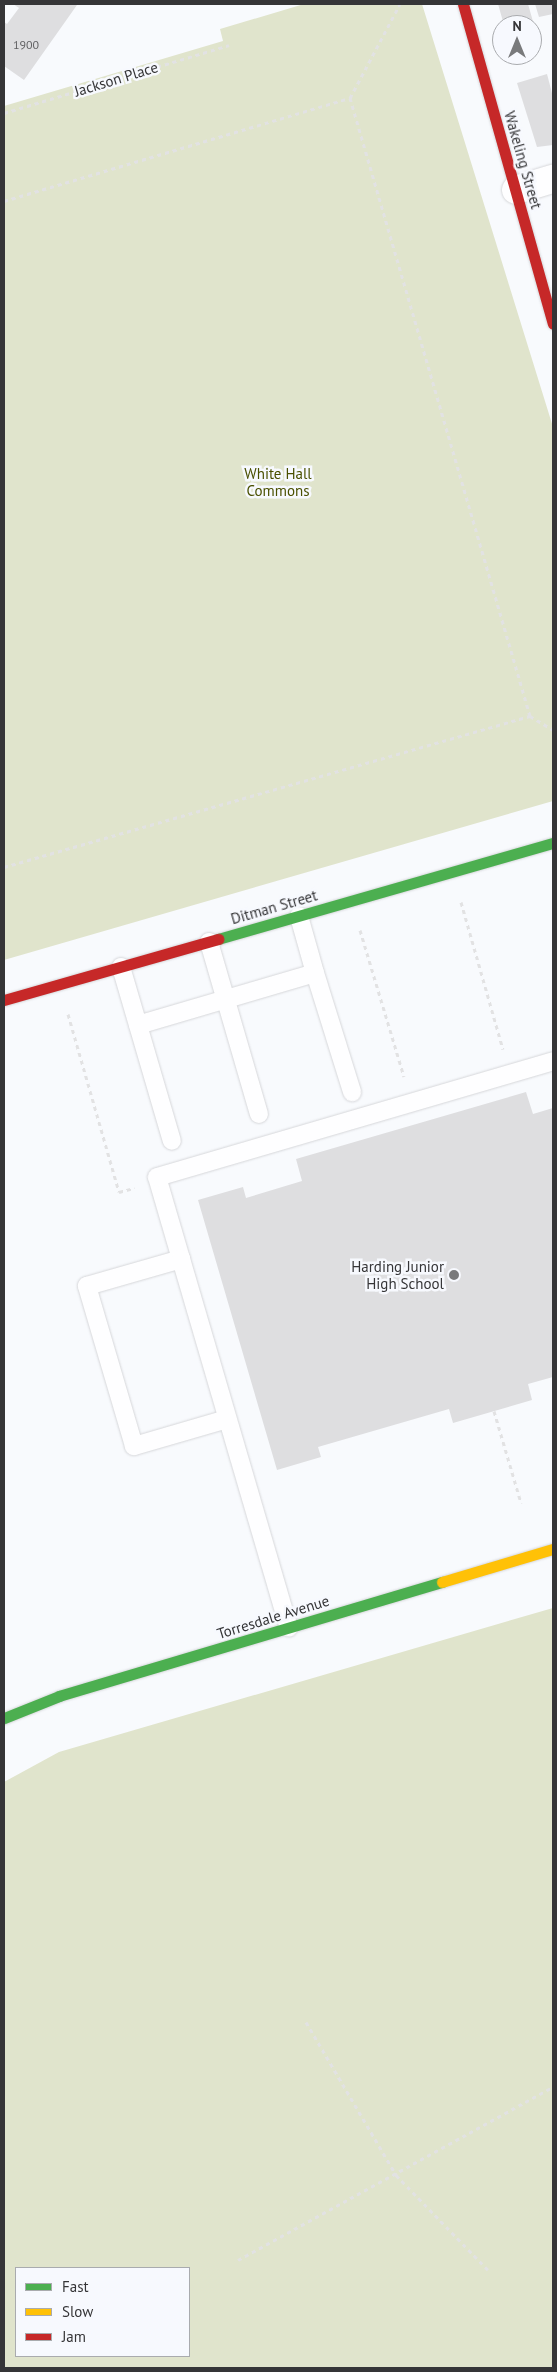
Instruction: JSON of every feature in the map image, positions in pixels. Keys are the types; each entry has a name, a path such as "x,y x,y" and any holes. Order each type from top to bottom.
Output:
{"street":[{"name":"Wakeling Street","path":"463,4 553,324"},
{"path":"516,190 553,179"},
{"name":"Ditman Street","path":"4,1000 553,843"},
{"name":"Torresdale Avenue","path":"4,1718 59,1696 553,1550"}],"lane":[{"path":"299,916 352,1092"},
{"path":"209,942 259,1114"},
{"path":"121,966 172,1141"},
{"path":"138,1024 315,973"},
{"path":"289,1628 157,1178 553,1061"},
{"path":"181,1259 87,1286 134,1446 227,1419"}],"path":[{"path":"400,4 350,98 530,716 553,730"},
{"name":"Jackson Place","path":"4,112 229,45"},
{"path":"4,201 350,98"},
{"path":"4,867 530,716"},
{"path":"452,872 510,1074"},
{"path":"351,901 412,1102"},
{"path":"68,1013 119,1192 158,1182"},
{"path":"494,1411 521,1503"},
{"path":"306,2022 396,2175 488,2270"},
{"path":"238,2260 396,2175 553,2087"}],"green space":[{"name":"White Hall Commons","path":"304,4 422,4 553,427 553,801 4,960 4,106 223,41 220,29"},
{"path":"553,1608 553,2368 4,2368 4,1782 59,1752"}],"building":[{"path":"13,4 77,5 24,80 4,66 4,22 7,24 19,8"},
{"path":"498,4 528,4 531,15 501,15"},
{"path":"535,4 553,4 553,14 542,16 538,15"},
{"path":"547,74 553,97 553,145 537,147 517,83"},
{"path":"526,1092 533,1114 553,1108 553,1377 528,1384 532,1400 453,1423 449,1409 318,1447 321,1457 277,1470 198,1200 243,1187 246,1198 302,1181 296,1159"}],"traffic: fast":[{"path":"218,939 553,843"},
{"path":"4,1718 59,1696 442,1582"}],"traffic: slow":[{"path":"442,1582 553,1549"}],"traffic: jam":[{"path":"463,4 553,324"},
{"path":"4,1000 218,939"}],"place":[{"name":"Harding Junior High School","path":"454,1275"}]}
